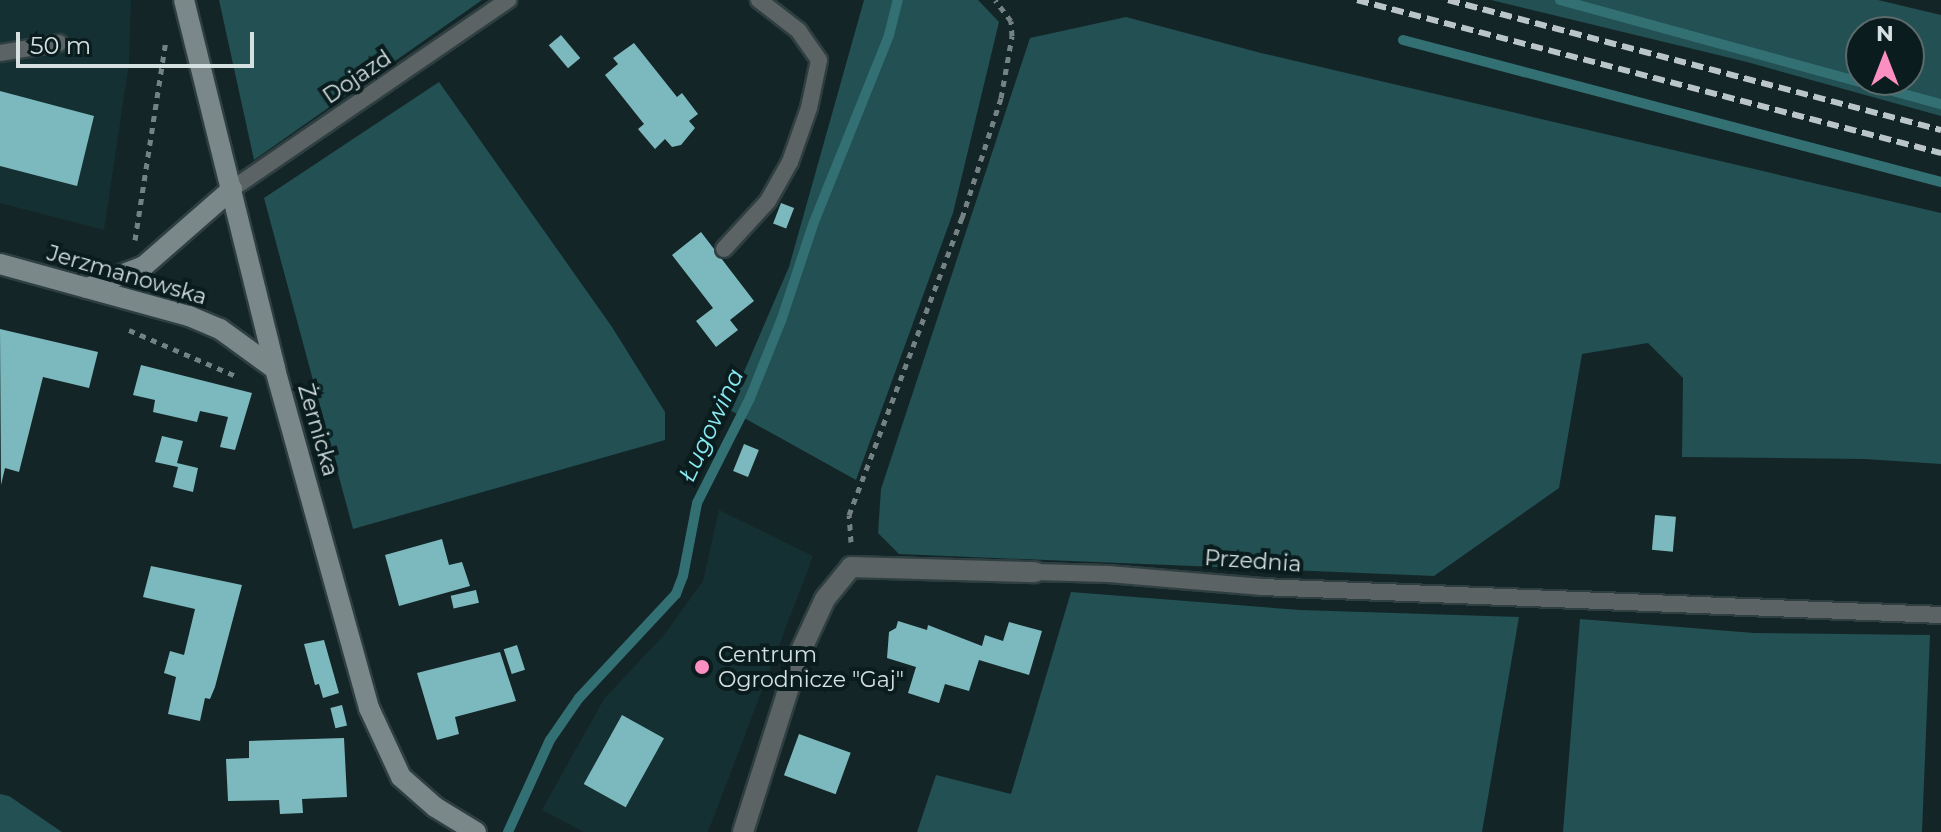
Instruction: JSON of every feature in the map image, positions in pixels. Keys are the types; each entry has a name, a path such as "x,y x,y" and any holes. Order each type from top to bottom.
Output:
{"street":[{"name":"Żernicka","path":"184,0 275,369 369,708 401,777 435,807 476,832"},
{"path":"87,288 144,266 232,189"},
{"name":"Jerzmanowska","path":"0,264 200,320 220,329 275,369"},
{"path":"743,832 799,655 825,599 851,567"},
{"name":"Przednia","path":"851,567 1035,572"}],"lane":[{"name":"Dojazd","path":"232,189 508,0"},
{"path":"724,249 768,201 790,162 809,108 819,60 799,31 759,0"},
{"path":"0,53 59,43"},
{"name":"Przednia","path":"1035,572 1262,587 1941,615"}],"path":[{"path":"851,567 849,515 962,218 1001,98 1012,36 1011,21 995,0"},
{"path":"134,249 167,29"},
{"path":"129,330 157,339 207,366 240,377 248,385"}],"shaded area":[{"path":"0,0 131,0 129,63 104,230 0,203"},
{"path":"219,0 482,0 254,160"},
{"path":"864,0 978,0 999,22 953,213 856,480 728,409 789,267"},
{"path":"1491,0 1878,0 1941,15 1941,116 1869,96 1925,96 1925,16 1845,16 1845,89 1747,62"},
{"path":"1126,17 1261,53 1941,213 1941,464 1865,459 1682,457 1683,378 1648,343 1582,354 1559,488 1434,576 899,554 878,533 881,489 1030,38"},
{"path":"439,82 612,327 665,412 665,440 353,529 264,198"},
{"name":"Centrum Ogrodnicze \"Gaj\"","path":"719,510 813,556 708,832 584,832 542,810 604,699 664,635 703,581"},
{"path":"1071,592 1300,610 1519,617 1482,832 917,832 936,775 1011,794"},
{"path":"1580,619 1754,633 1930,635 1922,832 1563,832"},
{"path":"0,794 9,796 62,832 0,832"}],"building":[{"path":"561,35 580,58 568,68 549,45"},
{"path":"634,43 677,97 682,93 698,114 689,121 695,128 681,145 672,147 665,139 655,149 638,129 644,124 605,75 618,64 613,58"},
{"path":"0,91 94,116 77,186 0,166"},
{"path":"781,203 794,208 786,229 773,224"},
{"path":"701,232 754,301 730,320 738,330 716,347 696,321 713,308 672,255"},
{"path":"0,329 98,352 89,388 43,377 19,472 5,468 1,485"},
{"path":"141,365 252,393 235,450 220,447 228,417 200,411 197,422 153,412 155,400 133,395"},
{"path":"162,436 183,441 177,463 198,468 193,492 173,487 178,467 155,462"},
{"path":"744,444 759,450 748,477 733,471"},
{"path":"1655,515 1676,517 1673,552 1652,550"},
{"path":"442,539 449,565 462,562 470,586 399,606 385,555"},
{"path":"151,566 242,585 215,687 210,699 205,698 200,721 168,714 176,677 164,673 170,651 184,655 195,609 143,597"},
{"path":"476,590 479,603 454,609 451,596"},
{"path":"898,621 927,630 928,625 982,646 985,635 1003,641 1009,622 1042,631 1029,675 979,660 969,691 945,684 939,703 908,693 916,667 887,658 889,632 896,628"},
{"path":"324,640 339,693 323,698 319,684 315,685 304,644"},
{"path":"517,645 525,670 512,674 504,649"},
{"path":"500,652 516,701 455,717 459,734 437,740 417,673"},
{"path":"342,705 347,725 335,728 330,708"},
{"path":"622,715 664,738 626,807 584,784"},
{"path":"799,734 851,753 836,794 784,775"},
{"path":"344,738 347,797 302,799 303,813 280,814 279,800 228,801 226,759 249,758 249,741"}],"waterway":[{"name":"Ługowina","path":"508,832 550,740 579,698 676,594 683,576 697,503 750,398 781,321 814,222 889,35 898,0"},
{"path":"1560,0 1941,104"},
{"path":"1403,40 1941,182"}],"railway":[{"path":"1357,0 1941,153"},
{"path":"1448,0 1941,130"}],"place":[{"name":"Centrum Ogrodnicze \"Gaj\"","path":"702,667"}]}
